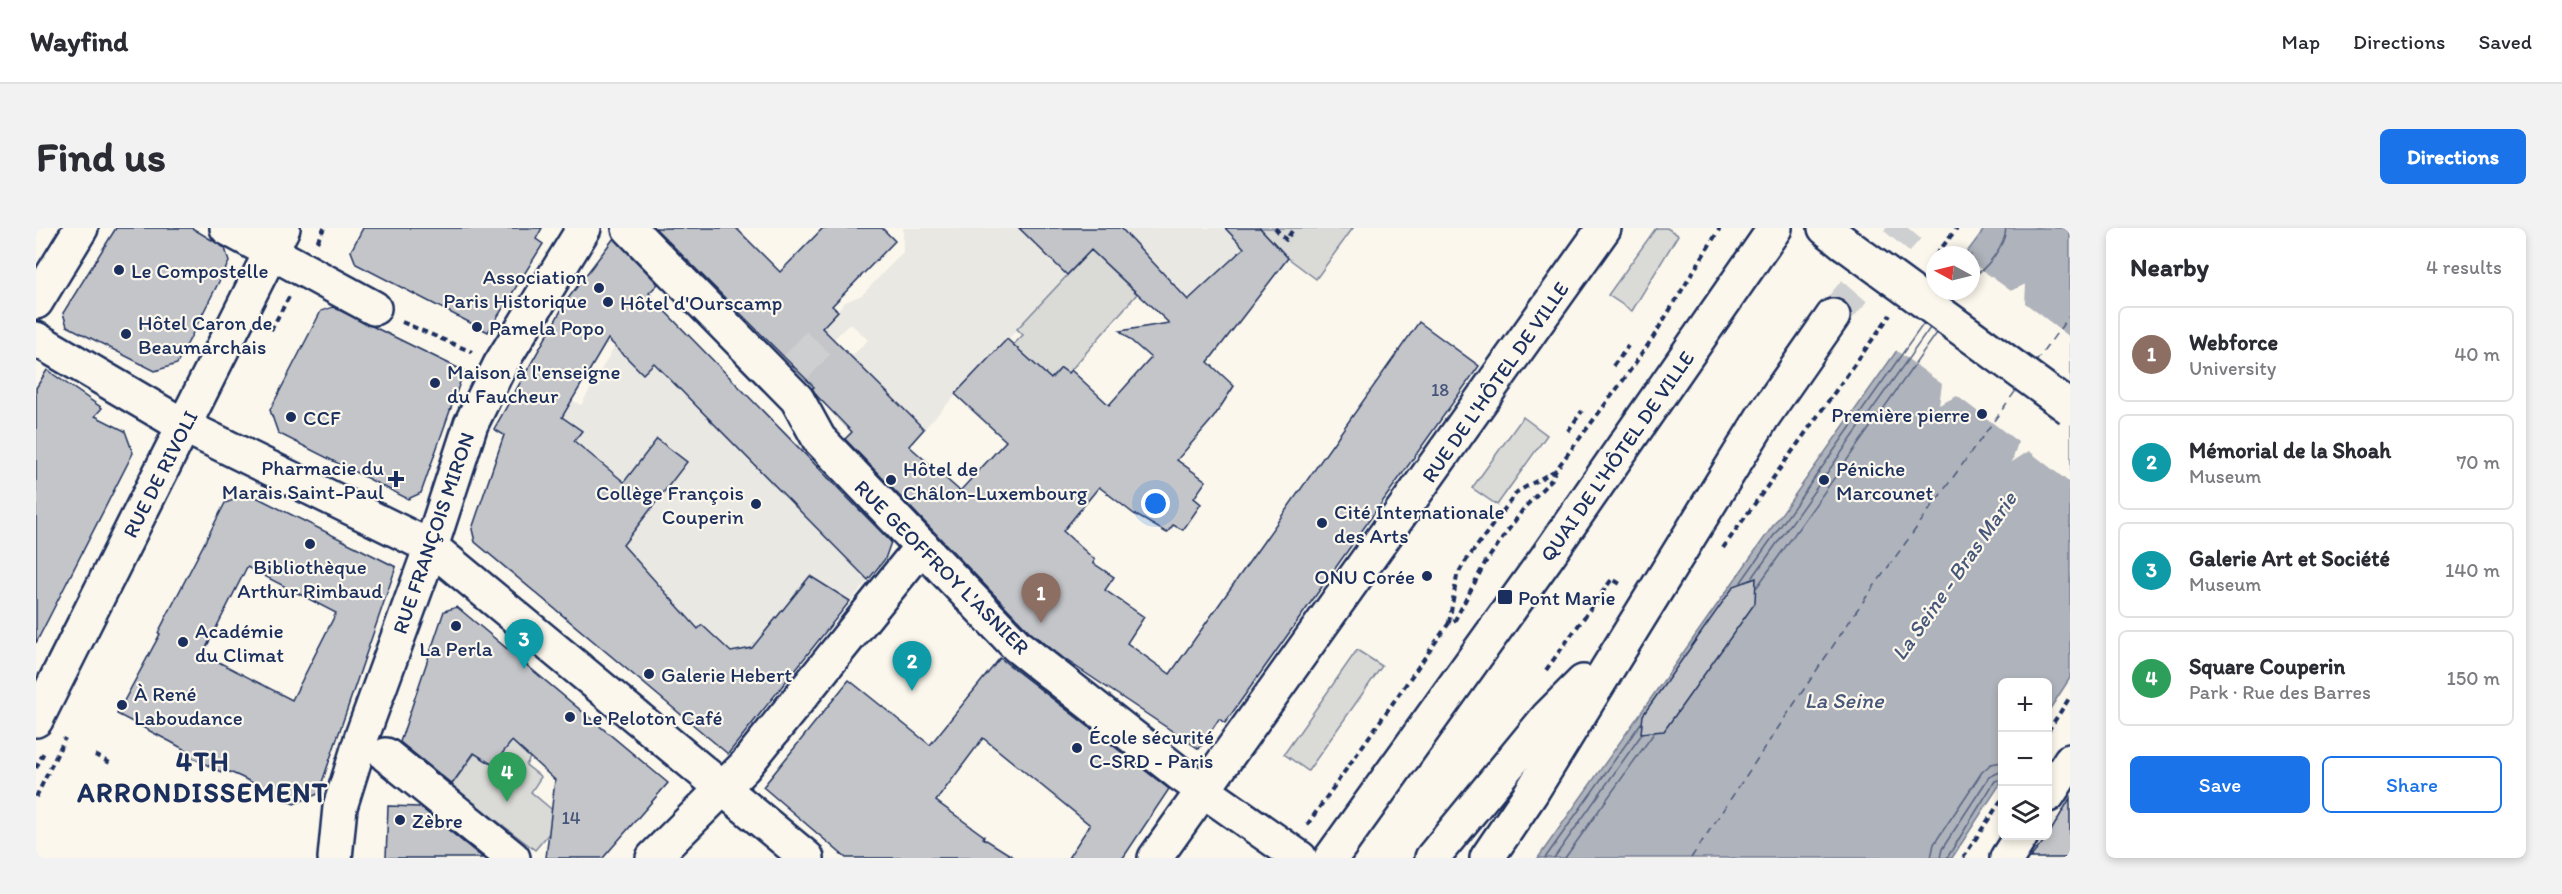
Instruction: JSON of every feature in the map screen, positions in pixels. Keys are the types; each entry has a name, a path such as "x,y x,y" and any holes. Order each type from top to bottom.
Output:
{"street":[{"path":"36,302 81,228"},
{"path":"227,228 277,240 304,268 386,314"},
{"name":"RUE FRANÇOIS MIRON","path":"335,858 340,807 376,747 431,547 471,424 500,365 584,228"},
{"name":"RUE GEOFFROY L'ASNIER","path":"629,228 788,375 797,399 819,439 1017,646 1204,791 1301,845"},
{"name":"RUE DE L'HÔTEL DE VILLE","path":"1155,858 1604,228"},
{"name":"QUAI DE L'HÔTEL DE VILLE","path":"1331,858 1547,557 1775,228"},
{"path":"1834,235 2070,408"},
{"name":"RUE DE RIVOLI","path":"36,720 194,431 277,240"},
{"path":"1487,858 1531,793 1762,418 1833,316"},
{"path":"36,339 194,431 431,547 807,858"},
{"path":"653,858 744,767 922,546"},
{"path":"1432,858 1547,718 1626,637"},
{"path":"376,747 513,858"},
{"path":"2052,789 2070,761"},
{"path":"2007,858 2018,840"}],"path":[{"path":"267,339 324,228"},
{"path":"1275,228 1286,240 1294,228"},
{"name":"QUAI DE L'HÔTEL DE VILLE","path":"1449,623 1455,620 1485,562 1524,508 1552,479 1555,471 1580,441 1652,339 1720,228"},
{"path":"1944,246 1957,228"},
{"path":"1921,275 1926,269"},
{"path":"1720,553 1892,313"},
{"path":"386,314 500,365"},
{"path":"1613,366 1628,346"},
{"path":"1568,431 1582,411"},
{"name":"QUAI DE L'HÔTEL DE VILLE","path":"1301,845 1449,623 1457,576 1463,565 1517,492 1555,471"},
{"path":"1545,671 1609,583"},
{"path":"2052,725 2070,697"},
{"path":"96,755 112,764"},
{"path":"1963,858 1998,805"}],"shaded area":[{"path":"903,228 1260,228 1288,258 1177,329 1091,251 924,429 851,357 868,340 850,323 829,344 817,332 845,302 862,295 903,252"},
{"path":"1260,228 1353,228 1316,279 1288,258"},
{"path":"1656,228 1667,228 1678,235 1632,311 1608,295"},
{"path":"1091,250 1137,294 1068,373 1061,368 1051,379 1013,345 1023,335 1017,329"},
{"name":"Collège François Couperin","path":"653,299 884,531 890,542 885,559 767,704 698,630 643,566 620,549 687,462 657,439 624,482 574,441 582,431 558,418 563,396 581,405 618,340"},
{"path":"1523,417 1547,435 1497,505 1472,488"},
{"path":"1357,650 1382,666 1308,771 1284,754"},
{"path":"512,741 530,758 526,765 541,777 531,792 562,818 535,850 451,786 475,753 493,764"}],"water":[{"name":"La Seine","path":"1985,228 2070,228 2070,678 2052,706 2052,678 1998,678 1998,787 1952,858 1538,858 1933,300 1980,300 1980,246 1972,246"}],"pier":[{"path":"1980,269 2011,291 2026,284 2025,303 2070,337 2070,483 2029,451 2012,462 2018,442 1957,396 1939,405 1942,384 1894,349 1929,300 1980,300"}],"building":[{"path":"116,228 192,228 225,248 229,262 177,364 155,371 67,326 63,313"},
{"path":"363,228 542,228 536,239 543,244 488,332 356,264 351,251"},
{"path":"655,228 736,228 780,272 823,228 882,228 895,241 832,306 838,311 822,328 924,429 909,446 960,491 1006,441 955,394 1007,339 1051,379 1061,368 1068,373 1071,370 1109,405 1151,358 1120,331 1169,323 1091,250 1067,275 1019,228 1121,228 1188,300 1244,248 1225,228 1260,228 1288,258 1208,362 1234,386 1214,417 1177,460 1206,481 1194,498 1201,504 1183,530 1173,525 1167,533 1134,514 1099,487 1063,531 1095,560 1093,563 1114,577 1105,590 1144,617 1127,643 1170,674 1419,322 1479,366 1225,723 1219,719 1199,749 1066,660 1030,632 845,439 852,432 817,396 812,388 814,387"},
{"path":"614,238 658,284 649,293 653,299 891,542 885,559 868,580 654,363 643,374 608,339 562,417 582,431 574,441 624,482 657,439 687,462 623,545 698,629 702,625 731,652 752,648 810,576 850,601 728,754 475,542 472,529 504,435 494,429 567,300"},
{"path":"333,307 464,371 421,493 408,499 278,433 270,410 321,311"},
{"path":"47,370 102,408 95,416 125,431 133,453 36,643 36,388"},
{"name":"Académie du Climat","path":"250,494 396,567 318,794 294,804 241,777 223,769 221,772 187,755 189,752 117,714 160,634 158,633 225,503","holes":["247,567 336,613 292,700 203,654"]},
{"path":"1756,578 1755,603 1664,731 1641,733 1643,715 1734,586"},
{"path":"457,607 668,783 603,858 546,858 555,780 512,741 493,765 474,753 452,784 400,742 444,611"},
{"path":"1000,658 1169,789 1123,858 1068,858 1090,825 983,738 936,801 984,836 983,838 1015,858 846,858 763,787 849,680 930,745"},
{"path":"2070,798 2070,858 2030,858 2045,840 2052,840 2052,829"},
{"path":"388,806 420,807 483,858 386,858"}],"ferry route":[{"path":"2035,363 2070,315"},
{"path":"1691,858 1857,610 2017,389"}],"tunnel":[{"path":"1833,316 1908,228"},
{"path":"796,367 823,338"}],"place":[{"name":"Le Compostelle","path":"119,270"},
{"name":"Association Paris Historique","path":"599,288"},
{"name":"Hôtel d'Ourscamp","path":"608,302"},
{"name":"Pamela Popo","path":"477,327"},
{"name":"Hôtel Caron de Beaumarchais","path":"126,334"},
{"name":"Maison à l'enseigne du Faucheur","path":"435,383"},
{"name":"Première pierre","path":"1982,414"},
{"name":"CCF","path":"291,417"},
{"name":"Pharmacie du Marais Saint-Paul","path":"396,479"},
{"name":"Hôtel de Châlon-Luxembourg","path":"891,480"},
{"name":"Péniche Marcounet","path":"1824,480"},
{"name":"Collège François Couperin","path":"756,504"},
{"name":"Cité Internationale des Arts","path":"1322,523"},
{"name":"Bibliothèque Arthur Rimbaud","path":"310,544"},
{"name":"ONU Corée","path":"1427,576"},
{"name":"Pont Marie","path":"1505,597"},
{"name":"Webforce","path":"1041,623"},
{"name":"La Perla","path":"456,626"},
{"name":"Académie du Climat","path":"183,642"},
{"name":"Galerie Art et Société","path":"524,669"},
{"name":"Galerie Hebert","path":"649,674"},
{"name":"Mémorial de la Shoah","path":"912,691"},
{"name":"À René Laboudance","path":"122,705"},
{"name":"Le Peloton Café","path":"570,717"},
{"name":"École sécurité C-SRD - Paris","path":"1077,748"},
{"name":"Square Couperin","path":"507,802"},
{"name":"Zèbre","path":"400,820"}],"district":[{"name":"4TH ARRONDISSEMENT","path":"203,776"}],"water label":[{"name":"La Seine - Bras Marie","path":"1954,576"}]}
